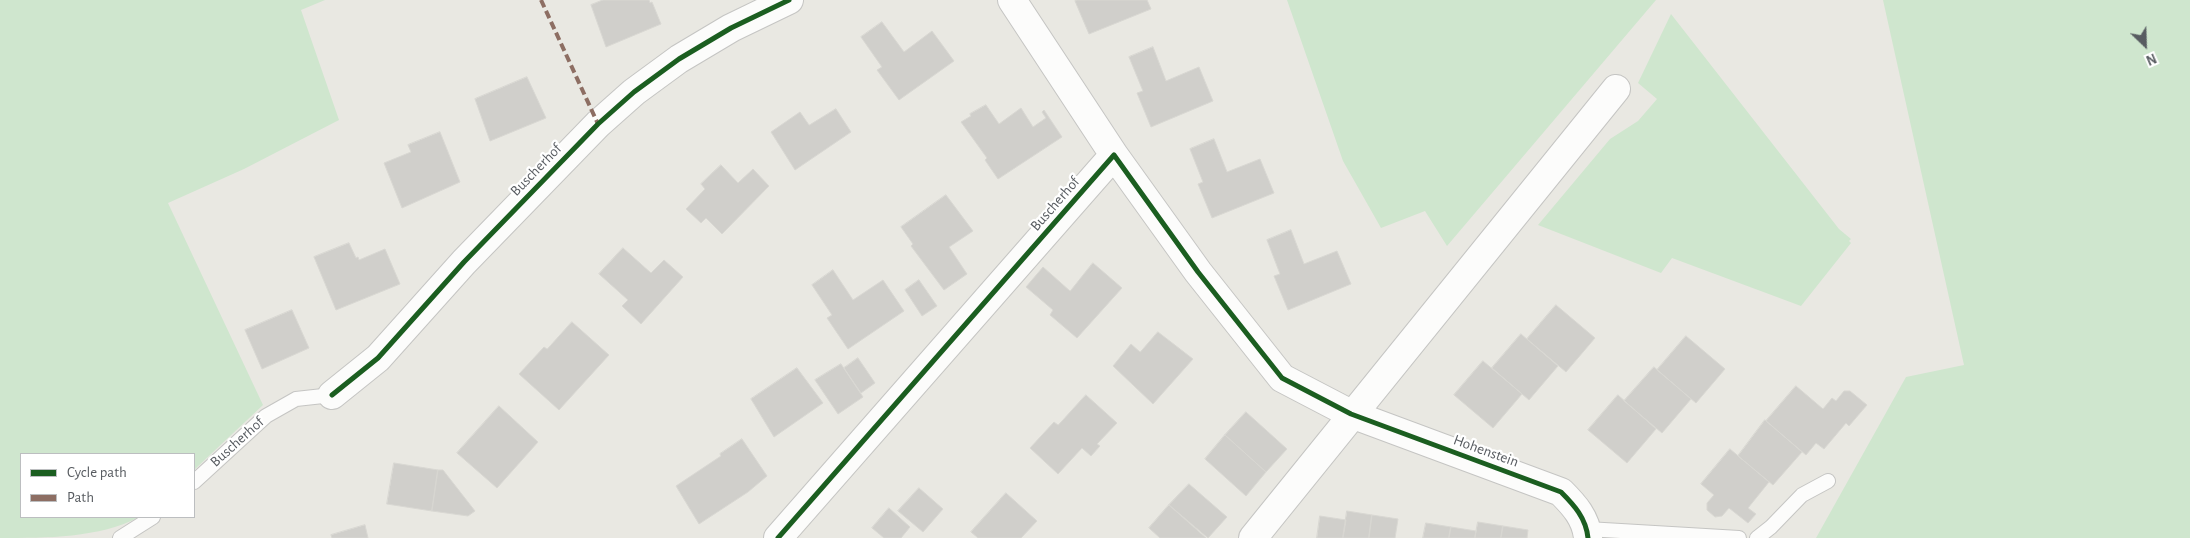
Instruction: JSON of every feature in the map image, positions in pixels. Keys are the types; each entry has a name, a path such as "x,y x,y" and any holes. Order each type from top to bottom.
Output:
{"street":[{"name":"Buscherhof","path":"332,395 378,358 464,262 612,111 679,59 731,28 789,0"},
{"path":"1012,0 1114,156 1198,272 1282,378 1352,414"},
{"path":"1253,538 1616,89"},
{"name":"Buscherhof","path":"778,538 1114,156"},
{"name":"Hohenstein","path":"1352,414 1561,492 1577,508 1588,534"}],"lane":[{"name":"Buscherhof","path":"195,481 266,416 296,399 332,395"},
{"path":"1757,538 1771,527 1802,495 1828,480"},
{"path":"120,538 151,518"},
{"path":"1588,534 1739,538"}],"green space":[{"path":"0,0 325,0 301,10 339,120 244,169 168,203 263,405 195,469 195,453 20,453 20,518 137,518 124,524 90,533 36,538 0,538"},
{"path":"1287,0 1656,0 1447,246 1425,211 1381,228 1343,161"},
{"path":"1883,0 2190,0 2190,538 1816,538 1906,377 1964,365"},
{"path":"1671,14 1839,229 1851,239 1849,241 1851,243 1801,306 1672,258 1661,273 1538,225 1610,139 1638,121 1657,99 1638,83"}],"building":[{"path":"603,0 649,0 650,3 652,2 661,24 606,47 591,5"},
{"path":"1147,0 1151,9 1089,34 1075,1"},
{"path":"882,22 904,52 932,31 954,61 899,100 877,70 882,67 861,37"},
{"path":"1153,47 1166,81 1199,67 1213,101 1151,127 1137,93 1143,91 1129,57"},
{"path":"527,77 546,118 490,141 475,99"},
{"path":"986,105 999,124 1021,108 1033,127 1046,118 1042,112 1044,110 1062,137 998,179 985,160 987,158 961,122 971,116 970,114"},
{"path":"836,109 851,132 795,170 771,132 800,112 809,125"},
{"path":"440,132 460,182 402,208 384,163 411,152 408,145"},
{"path":"1214,139 1227,172 1260,159 1274,193 1212,218 1198,184 1203,182 1190,149"},
{"path":"721,165 738,183 753,169 769,186 722,234 706,218 701,223 686,209 705,189 701,184"},
{"path":"946,195 973,231 949,247 967,274 944,290 911,246 913,244 901,227"},
{"path":"1291,230 1304,264 1337,251 1351,284 1288,310 1274,276 1280,274 1267,240"},
{"path":"349,243 356,258 358,257 359,260 385,249 400,284 336,310 314,257"},
{"path":"623,248 651,273 664,260 683,277 641,324 622,306 628,300 599,274"},
{"path":"1093,263 1122,288 1077,338 1050,315 1053,310 1026,287 1043,267 1070,291"},
{"path":"833,270 853,300 883,280 904,311 848,349 827,318 832,315 812,285"},
{"path":"919,280 937,306 922,316 905,290"},
{"path":"1556,305 1595,338 1566,372 1527,339"},
{"path":"292,310 309,348 262,369 245,330"},
{"path":"572,322 609,355 559,410 519,374 544,347 547,349"},
{"path":"1158,332 1193,359 1153,404 1113,366 1131,344 1140,352"},
{"path":"1521,334 1558,366 1529,400 1492,368"},
{"path":"1686,336 1725,369 1696,403 1657,370"},
{"path":"858,358 875,383 861,393 844,368"},
{"path":"1483,361 1522,394 1493,428 1454,395"},
{"path":"841,364 863,397 838,414 815,380"},
{"path":"1654,367 1691,399 1662,433 1624,401"},
{"path":"797,368 823,403 774,437 751,399"},
{"path":"1796,386 1823,409 1832,398 1836,401 1844,391 1850,391 1867,405 1849,426 1846,423 1824,449 1816,443 1806,455 1766,421"},
{"path":"1086,395 1117,423 1097,444 1100,446 1091,456 1082,448 1058,474 1030,448 1054,422 1058,425"},
{"path":"1618,395 1656,429 1627,463 1588,430"},
{"path":"499,406 538,442 497,488 457,453"},
{"path":"1246,412 1287,449 1266,472 1225,435"},
{"path":"1765,420 1802,452 1773,485 1738,456"},
{"path":"1225,435 1266,472 1246,496 1205,459"},
{"path":"742,439 767,476 748,492 699,524 676,486 721,456 720,454"},
{"path":"1730,449 1769,482 1748,508 1756,514 1748,523 1729,508 1722,516 1715,517 1707,510 1707,503 1714,495 1701,484"},
{"path":"394,463 438,470 432,511 387,504"},
{"path":"438,470 443,470 475,511 468,516 432,511"},
{"path":"1189,484 1227,517 1208,538 1169,505"},
{"path":"919,488 943,509 923,532 898,511"},
{"path":"1006,493 1037,521 1021,538 978,538 971,532"},
{"path":"1169,505 1206,538 1160,538 1149,528"},
{"path":"889,508 910,527 901,538 884,538 872,528"},
{"path":"1347,511 1372,515 1369,538 1343,538"},
{"path":"1372,515 1398,519 1395,538 1369,538"},
{"path":"1320,516 1346,520 1343,538 1317,538"},
{"path":"1478,522 1503,526 1501,538 1475,538"},
{"path":"1426,523 1451,527 1449,538 1423,538"},
{"path":"365,525 368,538 332,538 331,535"},
{"path":"1503,526 1528,530 1527,538 1501,538"},
{"path":"1451,527 1476,531 1475,538 1449,538"}],"marked path":[{"path":"541,0 598,124"}],"cycle path":[{"path":"332,395 378,358 464,262 598,124 634,92 679,59 731,28 789,0"},
{"path":"778,538 1114,155 1198,272 1282,378 1351,414 1561,492 1582,518 1588,538"}]}
